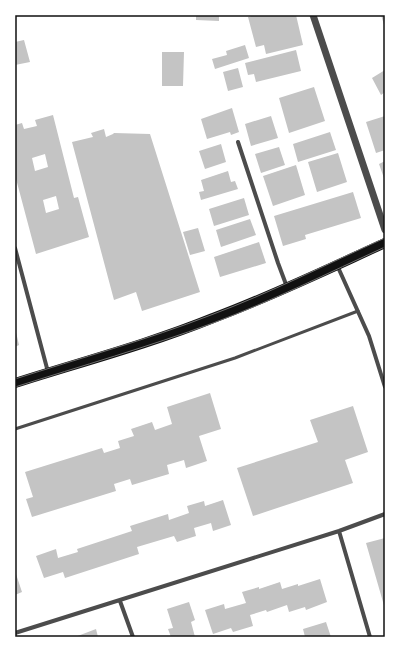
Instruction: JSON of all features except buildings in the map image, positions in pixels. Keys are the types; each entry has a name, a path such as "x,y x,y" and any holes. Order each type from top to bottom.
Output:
{"main road":[{"path":"15,383 186,329 287,287 385,243"}],"street":[{"path":"313,15 385,230"},
{"path":"238,142 287,287"},
{"path":"15,248 48,372"},
{"path":"337,264 369,336 385,387"},
{"path":"15,633 339,531 385,514"},
{"path":"339,531 370,637"},
{"path":"120,601 133,637"}],"lane":[{"path":"15,429 235,358 358,311"}],"tram line":[{"path":"15,379 138,341 211,315 277,288 385,238"},
{"path":"15,387 213,323 278,296 385,247"}]}
